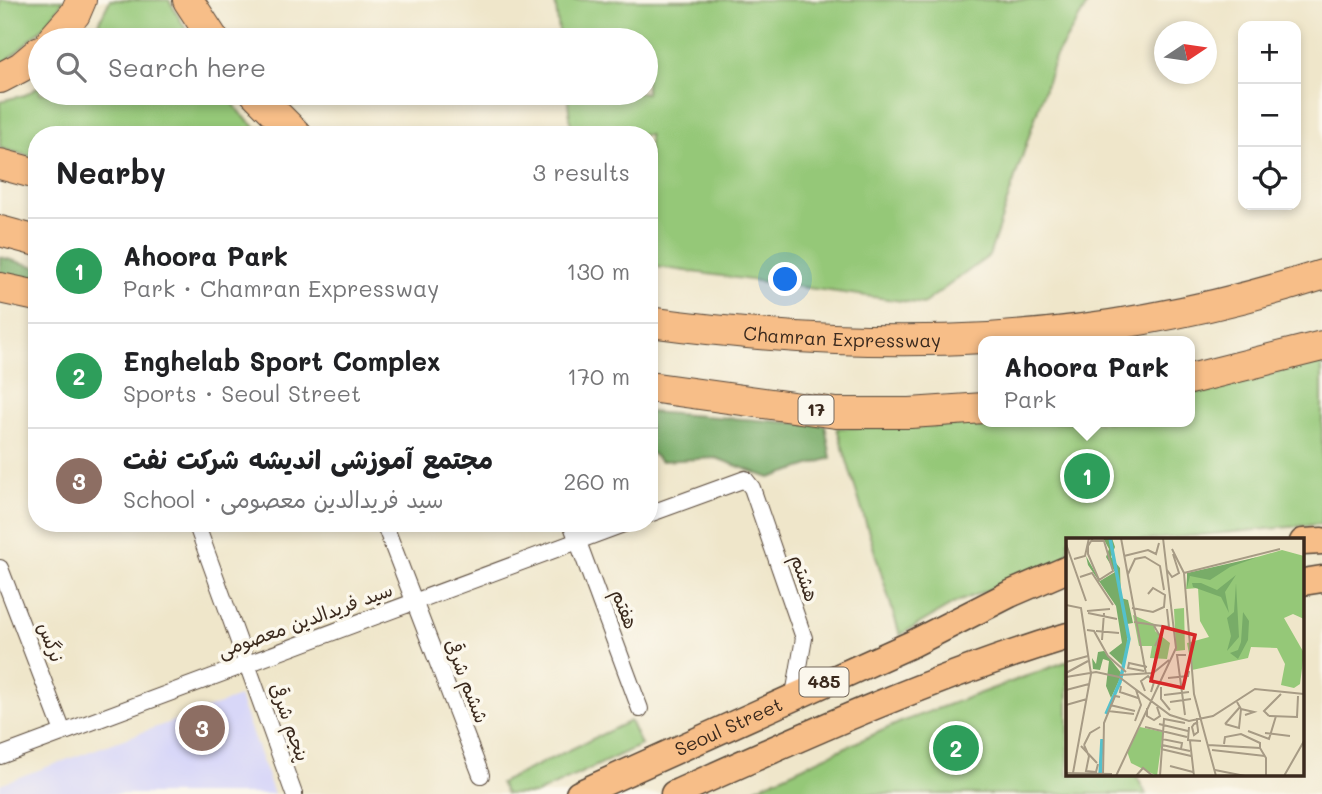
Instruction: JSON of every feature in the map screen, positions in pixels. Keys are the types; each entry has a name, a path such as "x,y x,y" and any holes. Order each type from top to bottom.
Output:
{"highway":[{"path":"63,28 75,14 81,0"},
{"path":"188,0 206,28"},
{"path":"0,78 28,61"},
{"path":"267,105 288,126"},
{"path":"0,164 28,172"},
{"path":"0,232 28,239"},
{"name":"Chamran Expressway","path":"1021,336 1095,329 1159,317 1322,275"},
{"path":"0,288 28,294"},
{"name":"Chamran Expressway","path":"658,323 805,339 978,340"},
{"path":"1195,378 1322,345"},
{"name":"17","path":"658,388 836,413 910,413 978,408"}],"main road":[{"path":"1304,542 1322,541"},
{"name":"Seoul Street","path":"579,794 912,644 961,618 1066,570"},
{"path":"1304,582 1322,579"},
{"path":"961,618 1013,612 1066,588"},
{"name":"Seoul Street","path":"674,794 858,712 1066,637"}],"street":[{"name":"هشتم","path":"658,511 745,479 752,488 804,638 794,695"},
{"name":"پنجم شرقی","path":"199,532 294,794"},
{"name":"ششم شرقی","path":"387,532 481,775"},
{"name":"هفتم","path":"574,532 640,709"},
{"name":"سید فریدالدین معصومی","path":"0,755 601,532"},
{"name":"نرگس","path":"0,568 63,732"}],"shaded area":[{"path":"239,697 274,794 0,794 0,784"}],"green space":[{"path":"0,0 64,0 43,28 28,28 28,41 0,67"},
{"path":"110,0 169,0 185,28 96,28"},
{"path":"555,0 1090,0 1055,58 989,256 923,304 658,267 658,126 571,126 568,105 658,105 658,28 558,28"},
{"path":"28,93 28,105 234,105 254,126 28,126 28,156 0,148 0,101"},
{"path":"0,257 28,265 28,279 0,273"},
{"path":"1322,360 1322,524 1169,538 1066,538 1066,559 955,603 900,635 837,428 978,423 978,427 1195,427 1195,393"},
{"path":"658,413 825,425 831,458 770,478 716,458 660,461"},
{"path":"1066,662 1066,776 1137,776 1146,794 743,794 901,722"},
{"path":"630,721 641,745 536,794 506,794 500,783"}],"place":[{"name":"Ahoora Park","path":"1087,476"},
{"name":"مجتمع آموزشی اندیشه شرکت نفت","path":"202,728"},
{"name":"Enghelab Sport Complex","path":"956,748"}]}
